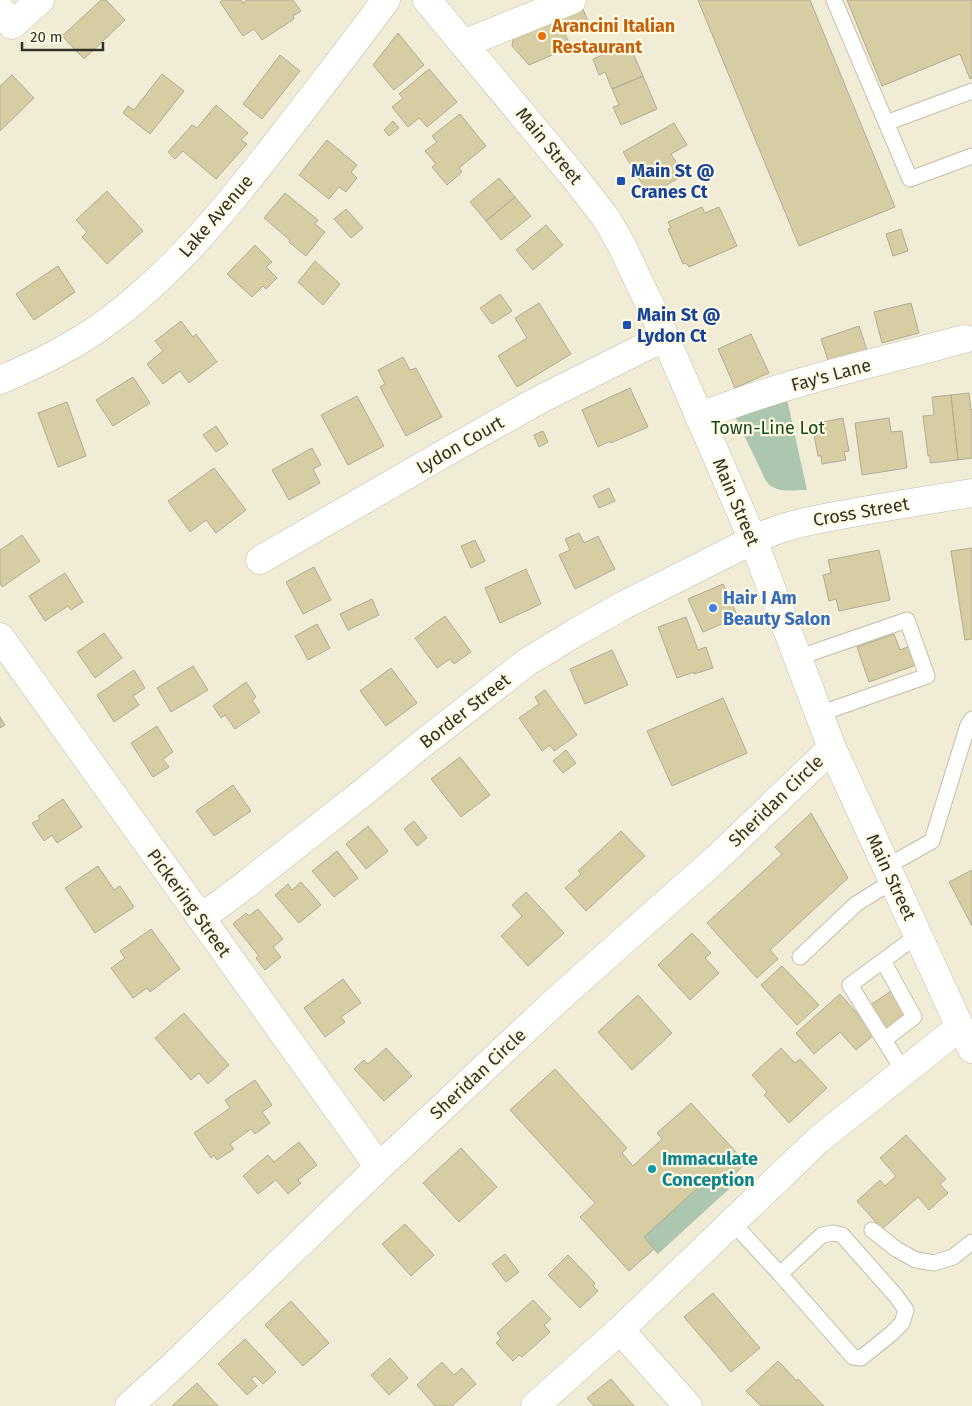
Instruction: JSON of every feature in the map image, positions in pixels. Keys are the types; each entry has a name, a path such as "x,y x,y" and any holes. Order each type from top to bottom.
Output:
{"street":[{"path":"4,24 40,0"},
{"name":"Lake Avenue","path":"0,380 54,355 102,326 169,270 248,180 386,0"},
{"name":"Main Street","path":"427,0 571,173 606,218 629,260 665,337 753,540 832,748 966,1038"},
{"path":"463,44 572,0"},
{"name":"Lydon Court","path":"260,560 539,400 665,337"},
{"name":"Fay's Lane","path":"700,417 774,390 964,339"},
{"name":"Cross Street","path":"753,540 771,531 804,522 972,493"},
{"name":"Border Street","path":"201,918 527,662 624,606 753,540"},
{"name":"Pickering Street","path":"0,637 379,1167"},
{"name":"Sheridan Circle","path":"129,1406 559,998 716,858 832,748"},
{"path":"535,1406 620,1330 818,1140 904,1072 966,1038"},
{"path":"620,1330 688,1406"}],"lane":[{"path":"834,0 910,180 972,156"},
{"path":"886,123 972,91"},
{"path":"797,658 907,620 928,676 819,714"},
{"path":"800,957 856,904 932,840 968,725 972,719"},
{"path":"904,1072 850,985 918,935"},
{"path":"883,961 914,1018 884,1040"},
{"path":"732,1222 853,1356 862,1358 892,1334 902,1323 906,1310 842,1235 833,1233 822,1235 780,1274"},
{"path":"872,1230 896,1249 916,1260 934,1263 953,1257 972,1242"}],"green space":[{"name":"Town-Line Lot","path":"786,395 807,490 779,490 766,481 734,414"},
{"path":"710,1168 729,1189 658,1254 636,1233"}],"building":[{"path":"101,0 106,0 125,20 84,59 62,36"},
{"path":"223,0 241,0 243,3 247,0 293,0 301,11 293,16 294,19 262,40 254,29 243,36 220,2"},
{"path":"698,0 810,0 895,207 799,246"},
{"path":"847,0 972,0 972,78 970,79 960,54 882,86"},
{"name":"Arancini Italian Restaurant","path":"582,7 589,23 565,34 571,47 529,65 512,46 513,39"},
{"path":"398,33 424,65 394,90 373,65"},
{"path":"629,44 643,76 612,89 605,72 599,75 593,59"},
{"path":"280,55 300,71 262,119 243,104"},
{"path":"429,69 457,102 427,127 419,118 408,127 392,107 403,98 399,94"},
{"path":"162,74 184,91 150,134 123,113 128,106 134,110"},
{"path":"12,75 34,98 0,131 0,86"},
{"path":"643,76 657,109 621,125 613,107 619,105 612,89"},
{"path":"216,105 248,133 241,140 247,144 216,179 183,151 175,159 168,152 192,125 197,128"},
{"path":"460,114 486,146 459,168 462,172 447,185 432,167 436,164 425,151 437,142 432,136"},
{"path":"393,121 399,128 389,136 384,130"},
{"path":"674,123 687,145 671,154 684,175 649,195 623,152"},
{"path":"327,140 357,165 351,172 357,178 346,192 339,187 329,199 299,175"},
{"path":"499,178 515,197 486,221 470,202"},
{"path":"107,191 143,231 107,264 82,237 87,232 76,220"},
{"path":"285,193 318,220 315,224 325,232 306,256 264,218"},
{"path":"515,197 531,216 501,240 486,221"},
{"path":"702,207 705,213 719,207 737,246 689,267 686,263 683,264 668,229 671,228 668,222"},
{"path":"346,209 363,228 351,238 334,219"},
{"path":"546,225 563,245 533,270 516,250"},
{"path":"901,229 908,251 893,256 886,234"},
{"path":"255,245 272,262 266,267 277,278 266,289 263,286 252,297 227,274"},
{"path":"315,261 340,284 323,305 298,282"},
{"path":"58,266 75,292 34,320 16,294"},
{"path":"500,294 512,311 492,324 480,308"},
{"path":"539,303 571,354 517,387 498,356 527,338 515,318"},
{"path":"911,303 919,333 882,343 874,312"},
{"path":"181,321 193,337 196,334 217,362 189,383 180,371 163,384 147,364 163,351 155,341"},
{"path":"859,326 867,350 829,363 821,339"},
{"path":"751,334 769,373 735,388 718,349"},
{"path":"403,357 410,370 416,368 442,417 406,436 380,387 385,384 378,370"},
{"path":"133,377 150,403 113,426 96,400"},
{"path":"630,388 648,427 598,447 582,410"},
{"path":"969,393 972,409 972,458 958,460 951,395"},
{"path":"951,395 958,460 930,463 923,416 934,415 932,397"},
{"path":"357,396 384,446 348,465 321,415"},
{"path":"67,402 86,456 58,467 38,413"},
{"path":"843,418 849,451 844,452 846,460 822,464 821,456 818,456 812,424"},
{"path":"889,418 891,432 902,431 907,468 862,475 855,423"},
{"path":"216,426 228,444 216,452 203,435"},
{"path":"543,431 548,442 539,447 534,435"},
{"path":"312,448 321,465 313,469 320,483 289,500 272,470"},
{"path":"214,468 246,510 216,533 206,520 190,532 168,501"},
{"path":"609,488 615,501 599,508 593,496"},
{"path":"579,533 584,543 598,536 615,569 575,589 559,555 570,550 565,539"},
{"path":"22,535 40,561 2,587 0,583 0,550"},
{"path":"475,540 485,561 471,568 461,546"},
{"path":"972,548 972,639 965,640 951,551"},
{"path":"879,550 890,600 839,611 836,599 829,601 823,575 831,573 828,560"},
{"path":"314,567 331,600 303,614 286,582"},
{"path":"526,569 541,604 500,623 485,588"},
{"path":"65,573 83,602 71,610 68,606 45,621 29,596"},
{"name":"Hair I Am Beauty Salon","path":"723,584 738,617 703,632 688,599"},
{"path":"372,599 379,615 348,630 340,614"},
{"path":"445,616 471,652 454,664 450,659 437,668 415,638"},
{"path":"686,617 698,650 706,647 713,668 677,678 658,627"},
{"path":"317,624 330,648 308,660 295,636"},
{"path":"104,633 122,658 95,678 77,652"},
{"path":"894,634 900,650 910,646 916,665 869,682 857,647"},
{"path":"612,650 628,685 585,704 570,669"},
{"path":"193,666 208,690 171,712 157,688"},
{"path":"391,668 417,703 386,726 360,691"},
{"path":"134,670 145,688 133,696 139,705 114,722 97,695"},
{"path":"246,682 256,697 252,700 260,712 235,729 225,715 221,718 213,706"},
{"path":"545,690 577,735 554,751 550,745 542,751 519,718 539,704 535,697"},
{"path":"723,698 747,753 672,786 647,731"},
{"path":"0,717 5,725 0,728"},
{"path":"157,726 173,752 163,759 169,767 153,777 131,743"},
{"path":"566,750 576,763 563,773 553,761"},
{"path":"460,757 490,795 461,817 431,779"},
{"path":"233,785 251,811 214,836 196,811"},
{"path":"63,799 82,827 57,843 52,835 44,841 32,823 40,819 38,816"},
{"path":"811,813 848,878 770,950 778,959 757,978 707,923 782,854 775,847"},
{"path":"414,821 427,838 417,846 404,829"},
{"path":"368,826 388,851 366,869 346,844"},
{"path":"621,831 645,856 586,911 565,888 581,874 578,871"},
{"path":"337,851 358,878 334,897 312,871"},
{"path":"98,866 114,890 120,886 134,907 95,933 65,888"},
{"path":"972,870 972,926 949,882"},
{"path":"301,882 321,905 299,923 275,895 288,884 292,890"},
{"path":"526,892 564,933 528,966 501,936 522,916 512,905"},
{"path":"258,909 283,939 273,947 281,957 265,970 256,958 259,956 233,924 246,913 249,916"},
{"path":"151,929 180,969 150,992 147,988 133,998 111,968 125,958 120,951"},
{"path":"692,933 711,953 705,958 719,973 690,1000 658,965"},
{"path":"782,966 819,1005 797,1025 761,985"},
{"path":"343,979 361,1003 341,1017 345,1022 325,1037 304,1008"},
{"path":"891,991 909,1019 887,1034 869,1006"},
{"path":"840,994 875,1034 856,1050 840,1032 814,1054 796,1033"},
{"path":"638,995 672,1033 632,1070 598,1032"},
{"path":"184,1013 229,1065 208,1084 199,1073 191,1080 155,1038"},
{"path":"386,1048 412,1076 384,1101 354,1069 364,1060 368,1064"},
{"path":"781,1048 795,1063 800,1059 827,1088 789,1123 764,1095 767,1092 752,1075"},
{"name":"Immaculate Conception","path":"555,1069 627,1148 622,1153 633,1166 662,1139 657,1133 691,1103 746,1163 724,1184 714,1173 644,1237 654,1249 629,1271 580,1217 595,1203 510,1110"},
{"path":"255,1080 272,1105 262,1112 270,1123 255,1134 251,1129 230,1144 234,1149 217,1160 214,1155 211,1158 194,1133 230,1108 225,1100"},
{"path":"906,1135 946,1179 940,1184 948,1193 929,1210 918,1197 882,1229 857,1201 880,1180 885,1186 896,1176 880,1158"},
{"path":"299,1142 317,1165 298,1180 301,1183 288,1194 276,1180 258,1194 243,1176 268,1155 274,1162"},
{"path":"461,1148 497,1187 459,1222 423,1183"},
{"path":"405,1224 434,1255 411,1276 382,1244"},
{"path":"505,1254 519,1272 506,1282 492,1264"},
{"path":"568,1255 595,1283 593,1286 598,1291 580,1308 548,1275"},
{"path":"713,1293 760,1348 731,1372 684,1317"},
{"path":"533,1300 551,1319 544,1325 550,1332 522,1357 519,1355 513,1361 496,1343 501,1338 497,1333"},
{"path":"291,1301 329,1343 303,1366 265,1325"},
{"path":"245,1339 276,1372 263,1384 255,1376 251,1379 257,1386 247,1395 218,1364"},
{"path":"390,1358 408,1378 389,1395 371,1375"},
{"path":"778,1361 824,1406 761,1406 746,1391"},
{"path":"442,1362 454,1375 462,1368 476,1384 452,1406 435,1406 417,1385"},
{"path":"611,1379 634,1406 594,1406 587,1398"},
{"path":"197,1383 218,1406 172,1406"}],"place":[{"name":"Arancini Italian Restaurant","path":"542,36"},
{"name":"Main St @ Cranes Ct","path":"621,181"},
{"name":"Main St @ Lydon Ct","path":"627,325"},
{"name":"Hair I Am Beauty Salon","path":"713,608"},
{"name":"Immaculate Conception","path":"652,1169"}]}
